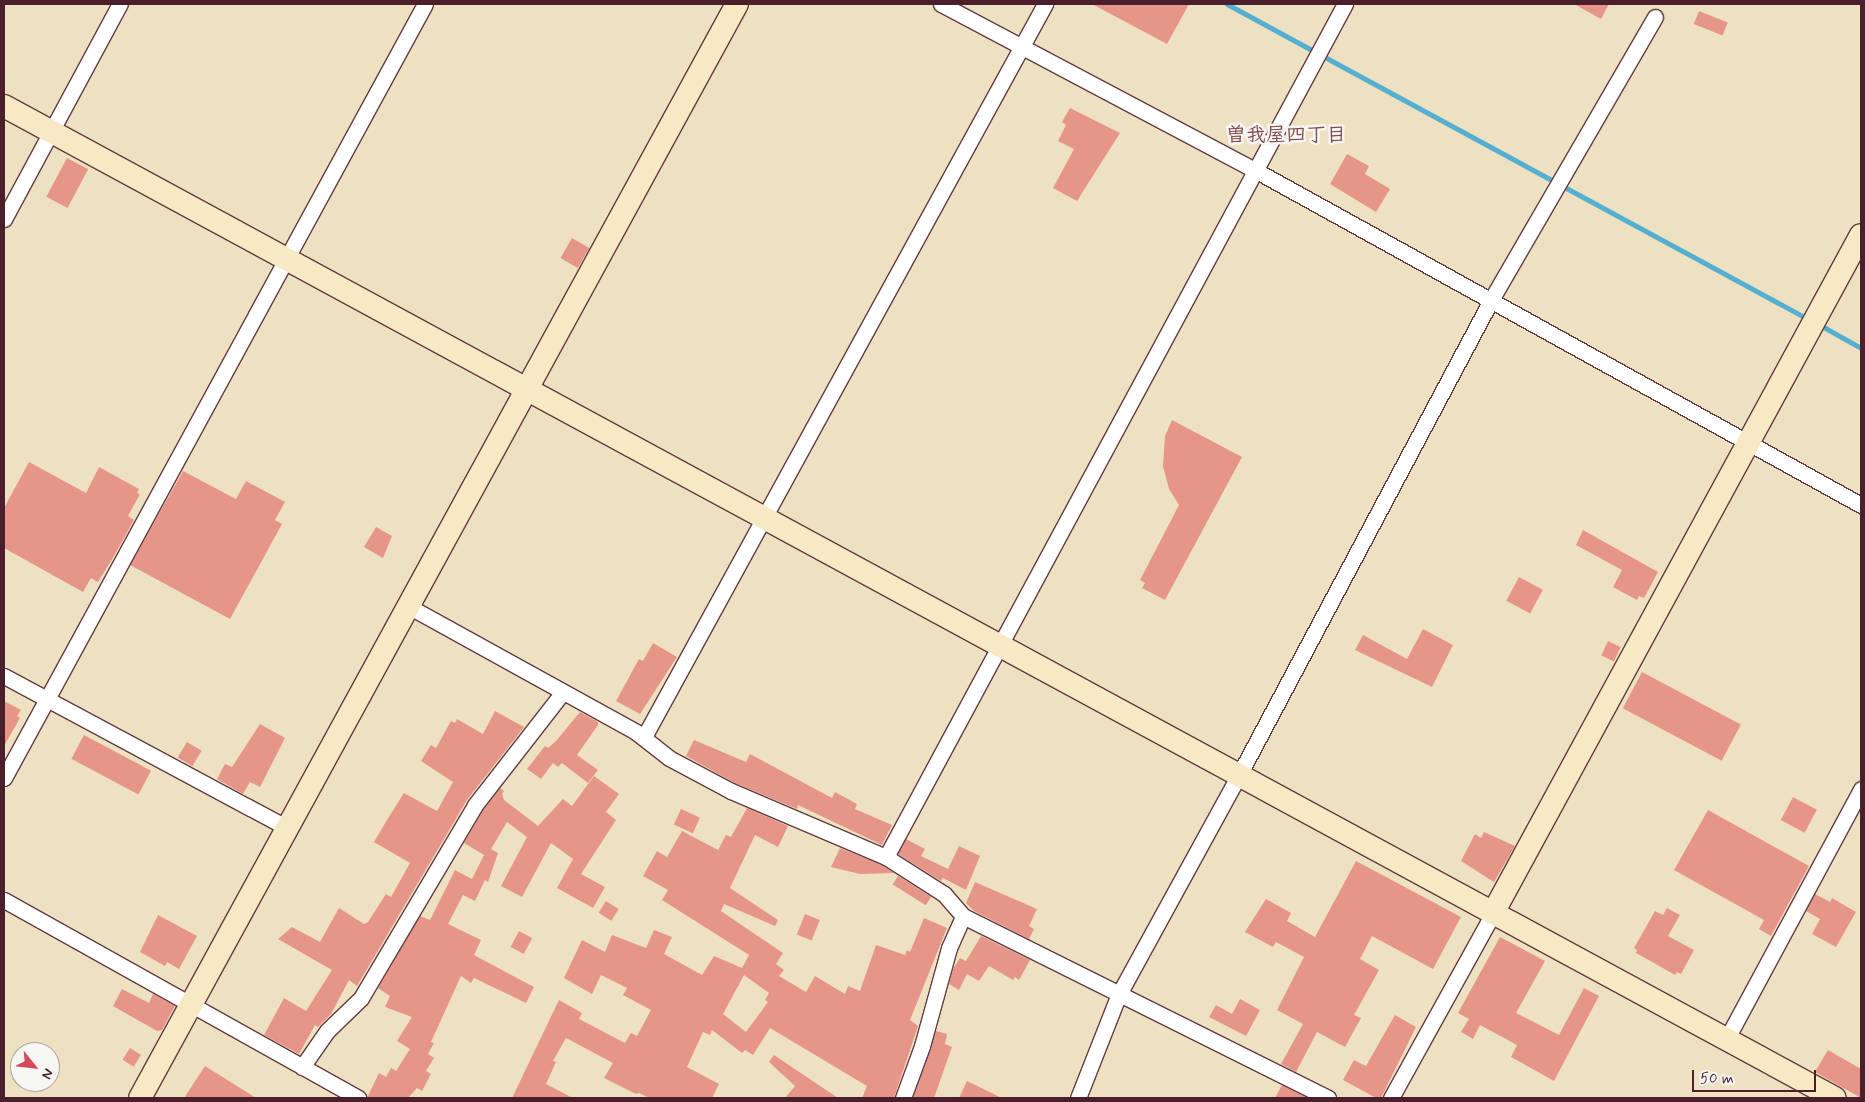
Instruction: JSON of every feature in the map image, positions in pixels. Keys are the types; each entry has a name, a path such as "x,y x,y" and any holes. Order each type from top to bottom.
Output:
{"street":[{"path":"4,219 120,4"},
{"path":"4,778 425,4"},
{"path":"140,1098 286,828 529,390 737,4"},
{"path":"941,4 1254,169 1861,505"},
{"path":"644,737 1045,4"},
{"path":"886,857 1254,169 1345,4"},
{"path":"1078,1098 1119,994 1239,775 1491,300 1655,16"},
{"path":"4,106 288,258 1835,1098"},
{"path":"1391,1098 1861,235"},
{"path":"408,606 644,737 669,758 731,791 886,857 944,894 963,916 1328,1098"},
{"path":"4,676 286,828"},
{"path":"302,1067 327,1031 360,998 475,805 563,692"},
{"path":"1726,1040 1861,789"},
{"path":"4,900 358,1098"},
{"path":"904,1098 922,1046 949,948 963,916"}],"building":[{"path":"1092,4 1189,4 1167,44"},
{"path":"1574,4 1609,4 1601,19"},
{"path":"1699,11 1728,23 1722,36 1694,24"},
{"path":"1070,108 1120,133 1077,201 1053,188 1074,149 1058,141 1066,125 1062,122"},
{"path":"1347,154 1369,166 1365,174 1390,189 1376,212 1330,184"},
{"path":"67,158 88,169 68,208 46,197"},
{"path":"572,238 589,248 578,268 560,258"},
{"path":"1172,420 1242,457 1165,600 1142,588 1145,583 1140,580 1179,505 1169,489 1163,466 1165,436"},
{"path":"29,462 86,493 99,467 139,489 137,493 140,494 128,516 134,520 98,582 91,578 83,592 4,548 4,508"},
{"path":"183,471 236,499 246,481 285,502 275,520 282,524 230,619 130,565"},
{"path":"376,527 392,536 383,558 364,547"},
{"path":"1583,530 1658,572 1644,598 1639,596 1637,600 1613,587 1622,570 1576,545"},
{"path":"1519,577 1543,590 1530,614 1506,601"},
{"path":"1423,629 1453,645 1432,687 1355,650 1363,635 1407,659"},
{"path":"1608,641 1621,647 1614,661 1601,656"},
{"path":"653,643 677,657 640,714 616,701 639,659 643,661"},
{"path":"1642,672 1741,725 1722,761 1623,708"},
{"path":"4,701 21,710 17,716 20,718 4,746"},
{"path":"495,711 524,727 467,800 357,986 349,980 331,1014 318,1027 315,1025 299,1054 264,1035 284,998 306,1011 332,970 278,939 292,927 320,942 339,908 364,924 368,922 386,894 391,897 410,863 374,842 387,820 404,793 437,811 453,782 421,761 431,745 436,748 451,721 455,723 457,719 483,734"},
{"path":"580,712 598,722 598,725 577,755 598,770 588,783 562,763 558,767 553,763 541,779 527,769 545,746 548,748 556,741"},
{"path":"260,724 285,738 260,787 250,782 243,794 217,779 225,764 232,767"},
{"path":"84,735 151,771 138,795 71,759"},
{"path":"694,740 746,762 750,754 832,798 835,792 857,804 855,809 892,825 882,845 798,805 797,809 735,783 686,756"},
{"path":"187,742 202,751 192,766 178,757"},
{"path":"594,776 619,794 606,812 616,820 581,874 605,887 593,908 557,888 573,859 551,843 522,897 501,886 527,837 507,822 491,849 498,853 488,882 485,880 475,901 463,895 448,924 481,940 474,955 534,987 526,1003 474,978 471,983 461,976 431,1042 434,1043 428,1054 434,1058 426,1071 431,1074 422,1091 417,1088 408,1098 367,1098 379,1073 386,1077 391,1068 396,1071 410,1049 397,1041 412,1017 385,1007 390,996 378,988 420,916 430,920 455,870 472,879 484,855 464,843 483,810 500,788 504,791 502,794 504,800 538,826 563,799 572,806"},
{"path":"1793,797 1817,810 1805,833 1781,820"},
{"path":"747,808 788,826 778,847 755,835 730,888 778,920 775,926 724,904 721,911 783,953 776,964 784,970 779,976 806,992 815,976 845,994 848,986 860,991 876,945 905,955 907,950 910,952 924,918 947,928 910,1020 918,1026 894,1098 862,1098 867,1086 770,1028 753,1055 745,1050 742,1053 712,1030 710,1035 703,1032 687,1067 719,1084 712,1098 649,1098 639,1093 636,1094 604,1078 613,1063 566,1038 553,1061 556,1062 546,1084 573,1098 512,1098 559,1000 582,1013 579,1019 625,1043 631,1033 637,1036 651,1010 623,995 627,988 601,975 592,994 564,978 582,940 605,952 612,935 646,948 654,930 672,937 664,954 702,975 714,956 742,968 749,955 662,900 668,890 643,876 657,851 667,857 682,831 718,850 726,835 731,837","holes":["744,975 769,993 765,1000 768,1002 746,1032 723,1014"]},
{"path":"681,809 700,818 693,833 674,824"},
{"path":"1708,810 1809,866 1771,936 1759,929 1764,920 1674,870"},
{"path":"1484,832 1515,846 1494,882 1461,861 1475,834 1481,838"},
{"path":"906,839 925,849 921,856 948,869 959,846 980,856 966,890 943,878 941,881 898,854"},
{"path":"840,848 882,865 894,873 860,874 831,867"},
{"path":"1356,861 1461,917 1433,969 1372,936 1360,959 1379,970 1354,1015 1361,1018 1345,1047 1317,1032 1296,1072 1281,1064 1303,1024 1277,1010 1304,957 1276,942 1273,947 1245,932 1266,899 1291,913 1287,921 1315,937"},
{"path":"898,876 931,897 926,905 893,884"},
{"path":"975,882 1037,909 1029,926 1034,929 1029,939 974,911 966,903"},
{"path":"1815,894 1830,902 1832,898 1856,912 1836,947 1812,934 1820,919 1806,911"},
{"path":"606,901 619,909 611,921 599,913"},
{"path":"1667,908 1680,915 1668,936 1694,950 1681,974 1677,972 1675,975 1636,953 1637,950 1634,948 1655,911 1663,915"},
{"path":"805,914 820,920 812,940 797,934"},
{"path":"158,915 197,936 179,969 167,962 165,966 140,952"},
{"path":"519,931 532,938 524,954 511,947"},
{"path":"981,936 1030,960 1019,980 1015,977 1013,980 989,966 979,981 967,974 959,990 949,984 953,969 960,958 966,961"},
{"path":"1500,937 1545,961 1516,1013 1559,1035 1584,988 1599,996 1554,1081 1511,1057 1517,1045 1480,1025 1473,1039 1461,1032 1469,1019 1458,1013"},
{"path":"122,989 149,1003 153,994 175,1006 162,1030 157,1031 113,1006"},
{"path":"1240,999 1260,1010 1246,1036 1209,1017 1216,1005 1232,1014"},
{"path":"1395,1015 1416,1027 1381,1098 1376,1098 1343,1080 1354,1060 1366,1066"},
{"path":"936,1031 947,1034 945,1044 952,1047 934,1098 913,1098"},
{"path":"130,1048 141,1055 134,1067 123,1060"},
{"path":"1828,1050 1861,1069 1861,1098 1815,1072"},
{"path":"774,1055 838,1098 785,1098 795,1086 769,1062"},
{"path":"205,1066 256,1098 184,1098"},
{"path":"967,1081 1002,1098 959,1098"},
{"path":"1282,1085 1307,1098 1275,1098"}],"waterway":[{"path":"1227,4 1808,319"},
{"path":"1818,324 1861,348"}],"district":[{"name":"曽我屋四丁目","path":"1286,135"}]}
